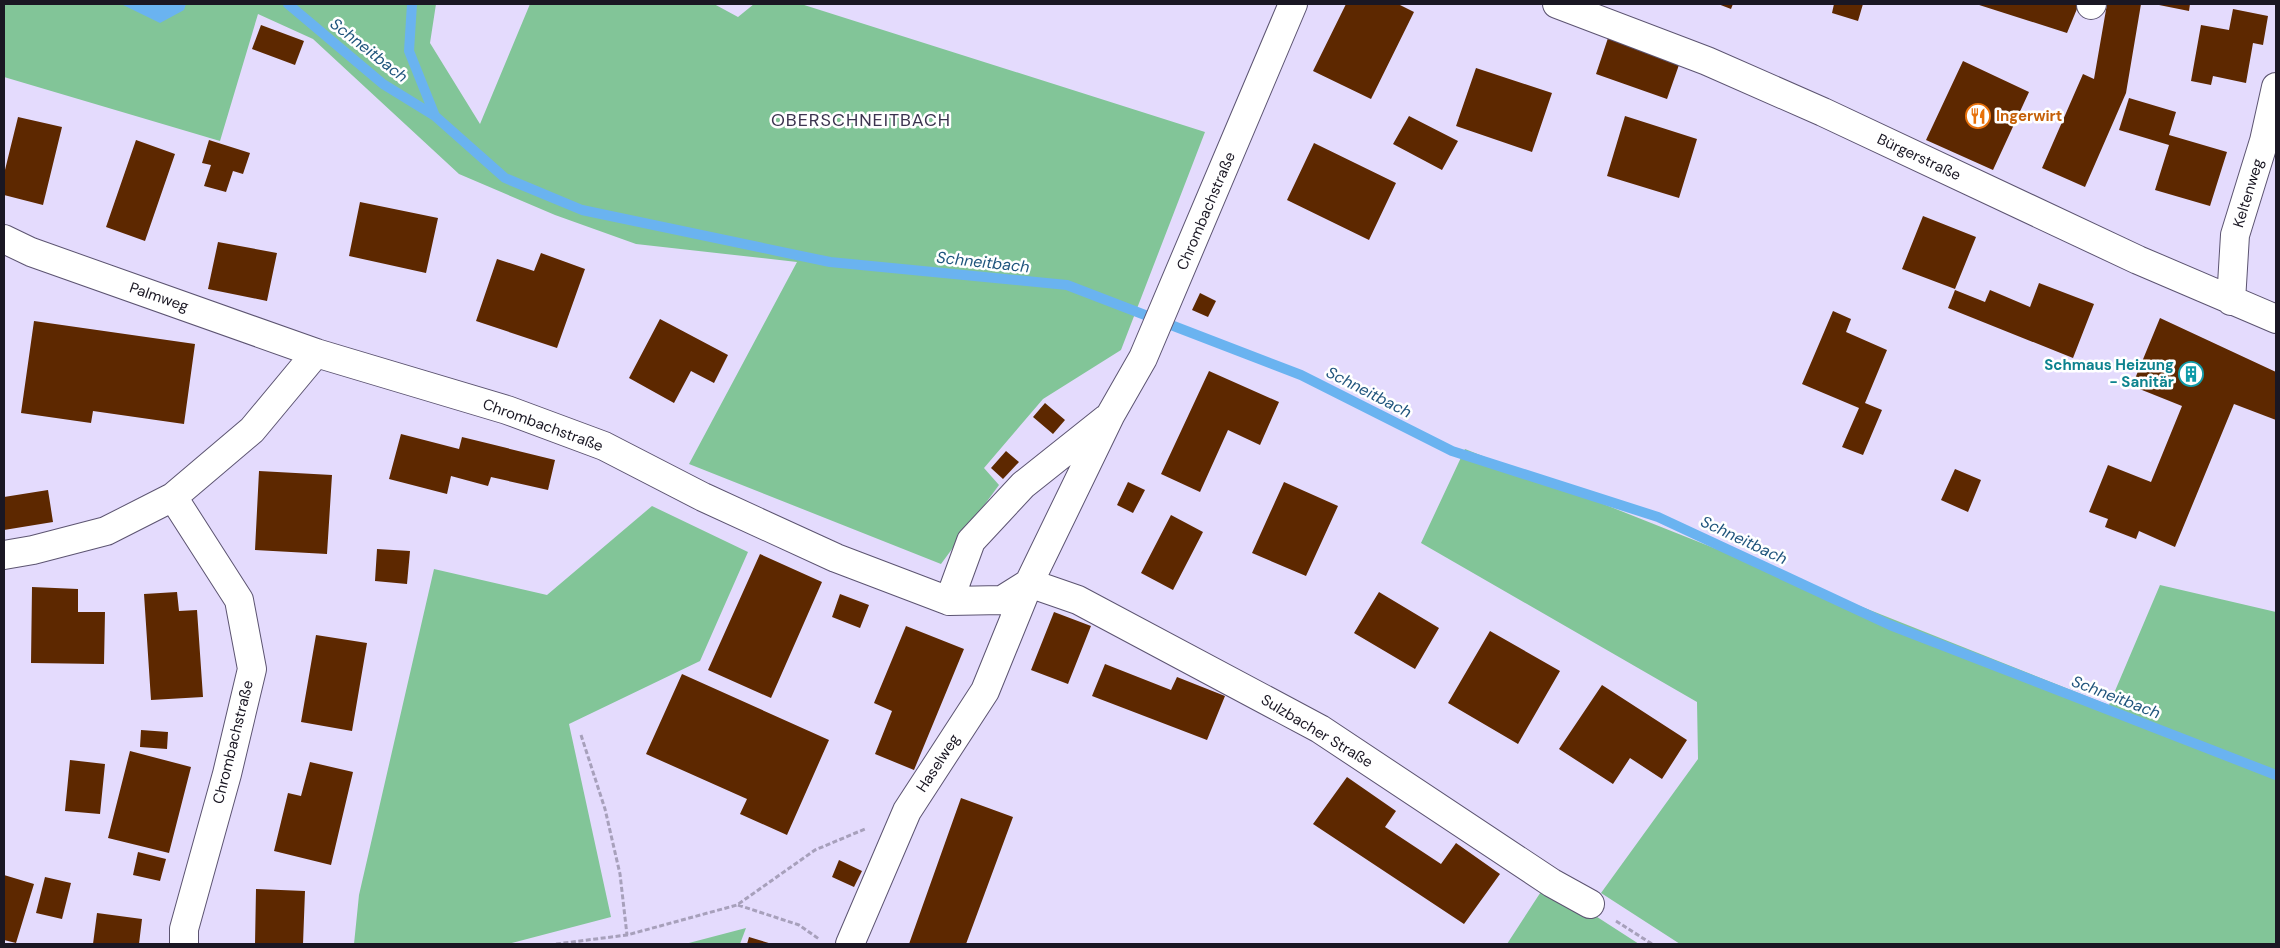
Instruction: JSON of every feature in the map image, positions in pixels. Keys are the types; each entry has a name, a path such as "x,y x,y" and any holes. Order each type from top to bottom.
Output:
{"street":[{"name":"Chrombachstraße","path":"316,353 507,410 604,446 703,497 836,558 949,601 1002,600 1029,583 1111,414 1143,358 1293,4"},
{"name":"Bürgerstraße","path":"1561,4 1707,61 1823,112 2138,260 2276,319"},
{"name":"Keltenweg","path":"2231,301 2235,235 2264,141 2276,86"},
{"name":"Palmweg","path":"4,240 31,252 316,353"},
{"path":"4,555 33,550 106,531 173,497 252,430 316,353"},
{"name":"Chrombachstraße","path":"949,601 971,542 1023,486 1111,414"},
{"name":"Chrombachstraße","path":"173,497 239,600 252,669 227,774 184,929 184,944"},
{"name":"Haselweg","path":"850,944 907,811 984,690 1029,583"},
{"name":"Sulzbacher Straße","path":"1029,583 1078,600 1320,729 1552,883 1590,904"}],"path":[{"path":"581,735 605,809 620,874 627,935"},
{"path":"556,944 627,935 737,905 815,850 907,811"},
{"path":"1590,904 1652,944"},
{"path":"737,905 799,925 827,944"}],"green space":[{"path":"4,4 436,4 430,43 480,124 530,4 714,4 738,17 754,4 801,4 1205,132 1121,350 1043,399 984,468 999,485 941,564 689,464 797,262 636,244 555,215 459,174 313,39 258,14 220,141 4,77"},
{"path":"1465,449 2109,705 2160,585 2276,612 2276,944 1680,944 1601,893 1698,759 1697,702 1421,543"},
{"path":"652,506 748,552 700,661 569,724 611,917 508,944 354,944 359,895 434,569 547,595"},
{"path":"1546,884 1639,944 1507,944"},
{"path":"746,928 740,944 685,944"}],"water":[{"path":"121,4 186,4 184,10 160,23"}],"building":[{"path":"1346,4 1398,4 1414,12 1371,99 1313,71"},
{"path":"1718,4 1733,4 1731,9"},
{"path":"1834,4 1863,4 1858,21 1832,13"},
{"path":"1976,4 2079,4 2067,33"},
{"path":"2107,4 2141,4 2126,93 2085,187 2042,168 2083,74 2094,79"},
{"path":"2154,4 2190,4 2189,11"},
{"path":"2233,9 2268,16 2263,45 2253,43 2246,83 2213,76 2211,85 2191,81 2201,25 2229,30"},
{"path":"261,25 304,41 295,65 252,49"},
{"path":"1608,38 1680,62 1667,99 1596,74"},
{"name":"Ingerwirt","path":"1963,61 2029,92 1993,170 1926,140"},
{"path":"1476,68 1552,93 1532,152 1456,126"},
{"path":"2129,98 2176,112 2169,135 2227,152 2210,206 2155,190 2169,145 2119,130"},
{"path":"1409,116 1458,141 1442,170 1393,144"},
{"path":"1625,116 1697,139 1679,198 1607,176"},
{"path":"18,117 62,127 43,205 4,195 4,174"},
{"path":"136,140 175,154 145,241 106,227"},
{"path":"209,140 250,153 243,174 233,171 226,192 204,186 211,165 202,163"},
{"path":"1314,143 1396,183 1369,240 1287,200"},
{"path":"360,202 438,218 426,273 349,256"},
{"path":"1923,216 1976,237 1955,289 1902,269"},
{"path":"218,242 277,253 267,301 208,289"},
{"path":"541,253 585,269 557,348 476,321 497,259 534,271"},
{"path":"2039,283 2094,304 2073,358 1948,308 1955,290 1985,302 1990,290 2030,307"},
{"path":"1200,293 1216,301 1208,317 1192,310"},
{"path":"1833,311 1851,319 1846,332 1887,350 1865,403 1882,410 1863,455 1842,447 1859,408 1802,384"},
{"path":"2160,318 2276,372 2276,420 2234,404 2175,547 2139,531 2136,539 2105,527 2108,519 2089,512 2108,465 2151,482 2182,406 2132,386"},
{"path":"660,319 728,355 714,383 691,371 674,403 629,378"},
{"path":"34,321 195,344 184,424 93,411 91,423 21,413"},
{"path":"1209,371 1279,402 1260,445 1228,430 1200,492 1161,474"},
{"path":"1045,403 1065,420 1053,434 1033,417"},
{"path":"401,434 459,449 462,437 555,460 548,490 491,477 488,486 451,476 447,494 389,479"},
{"path":"1006,451 1019,462 1003,479 991,468"},
{"path":"1955,469 1981,480 1968,512 1941,500"},
{"path":"259,471 332,475 327,554 255,550"},
{"path":"1128,482 1145,490 1133,513 1117,505"},
{"path":"1284,482 1338,506 1306,576 1252,553"},
{"path":"48,490 53,522 4,530 4,497"},
{"path":"1171,515 1203,532 1173,590 1141,573"},
{"path":"377,549 410,551 407,584 375,581"},
{"path":"760,554 822,582 771,698 708,670"},
{"path":"32,587 78,589 78,612 105,612 104,664 31,663"},
{"path":"177,592 179,611 197,610 203,697 151,700 144,594"},
{"path":"1379,592 1439,628 1415,669 1354,633"},
{"path":"840,594 869,605 860,628 832,617"},
{"path":"1054,612 1091,626 1068,684 1031,670"},
{"path":"906,626 964,649 914,770 875,754 892,711 874,703"},
{"path":"1490,631 1560,671 1518,744 1448,703"},
{"path":"316,635 367,643 352,731 301,722"},
{"path":"1105,664 1171,690 1177,677 1225,696 1207,740 1092,696"},
{"path":"682,674 829,740 787,835 740,814 747,799 646,754"},
{"path":"1602,685 1687,740 1662,779 1630,758 1613,784 1559,749"},
{"path":"141,730 168,732 167,749 140,747"},
{"path":"130,751 191,767 169,853 108,838"},
{"path":"70,760 105,764 100,814 65,811"},
{"path":"310,762 353,772 331,865 274,851 288,793 301,796"},
{"path":"1347,777 1396,811 1385,827 1441,864 1456,843 1500,874 1464,924 1313,824"},
{"path":"961,798 1013,817 966,944 909,944"},
{"path":"138,852 166,859 160,881 133,875"},
{"path":"839,860 862,871 854,887 832,877"},
{"path":"4,875 34,884 16,943 4,940"},
{"path":"45,877 71,883 62,919 36,913"},
{"path":"256,889 305,891 303,944 255,944"},
{"path":"97,913 142,919 139,944 93,944"},
{"path":"749,937 772,944 747,944"}],"waterway":[{"name":"Schneitbach","path":"288,4 383,84 435,116"},
{"name":"Schneitbach","path":"412,4 409,51 435,116 505,178 582,210 830,262 1067,285 1301,375 1452,451 1658,517 1890,625 2276,775"}],"place":[{"name":"Ingerwirt","path":"1978,116"},
{"name":"Schmaus Heizung - Sanitär","path":"2191,374"}],"district":[{"name":"OBERSCHNEITBACH","path":"861,120"}]}
